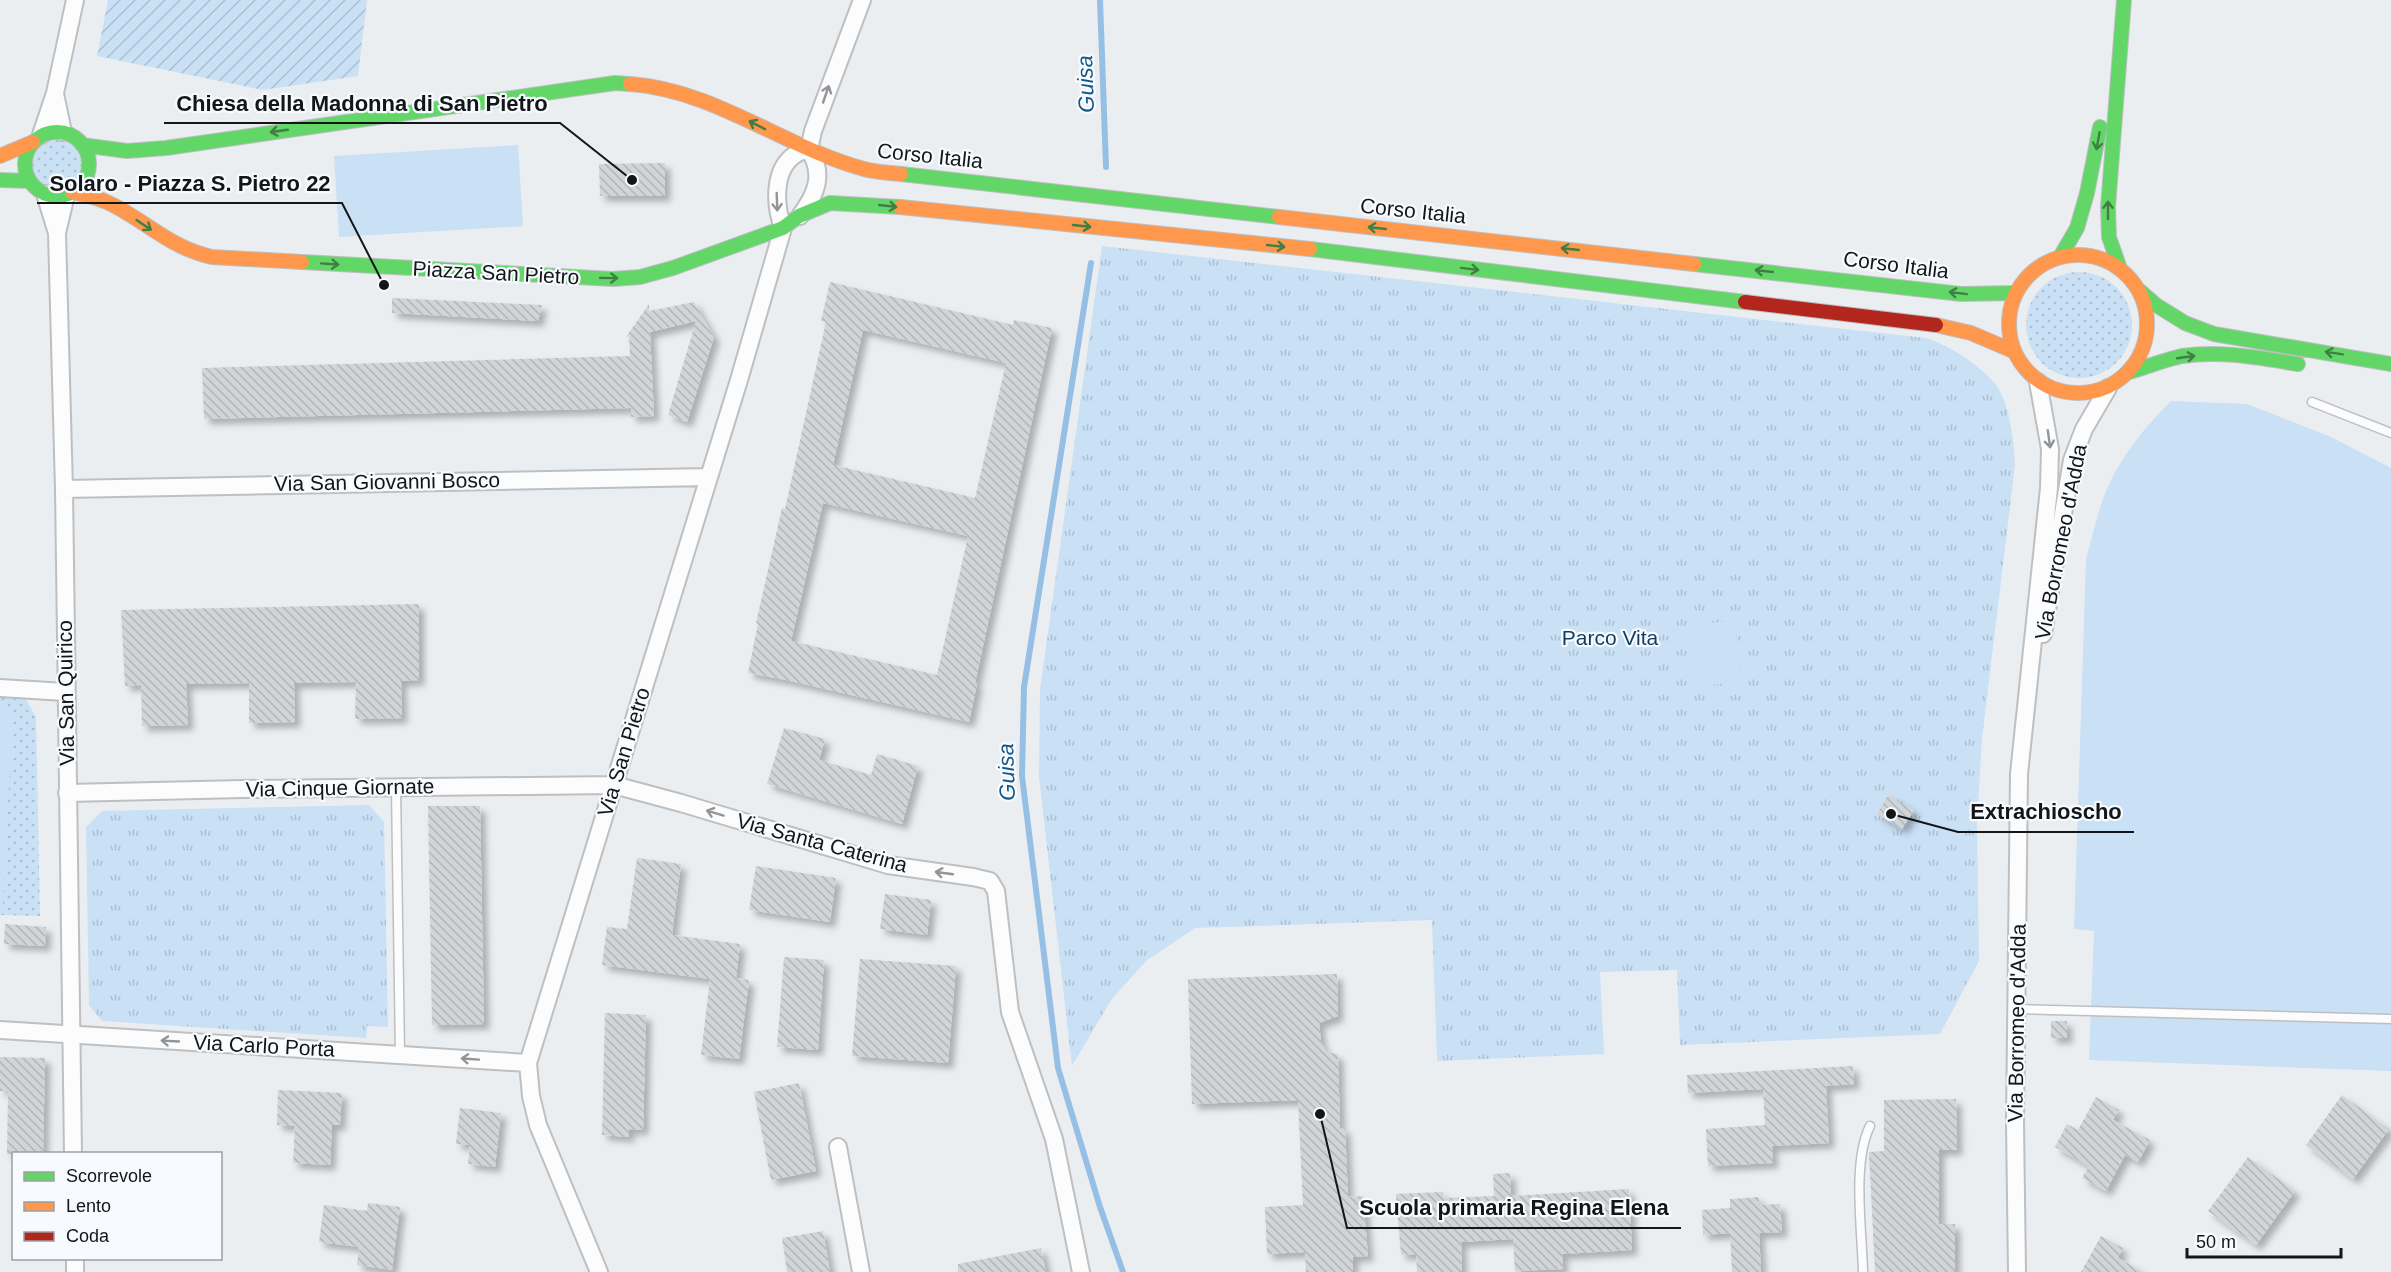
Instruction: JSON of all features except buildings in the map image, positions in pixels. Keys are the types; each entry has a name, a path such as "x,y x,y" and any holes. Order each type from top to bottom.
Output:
{"street":[{"path":"0,156 37,139 63,132 73,136 87,152 88,174 83,183 69,194 45,194 29,181 24,161 27,151 37,139 55,93 75,0"},
{"path":"809,150 813,131 861,0"},
{"path":"2060,257 2077,228 2087,193 2121,0"},
{"path":"2121,0 2108,207 2109,237 2119,266 2140,291 2156,305 2185,323 2214,334 2391,364"},
{"path":"82,145 127,151 166,148 635,82 663,87 704,99 809,150"},
{"path":"55,93 63,132"},
{"path":"783,228 777,211 778,181 784,168 796,153 809,150"},
{"name":"Piazza San Pietro","path":"799,216 815,194 817,183 816,160 809,150"},
{"name":"Corso Italia","path":"809,150 837,162 866,170 1961,294 2016,292"},
{"path":"0,180 29,181"},
{"name":"Via San Quirico","path":"45,194 57,233 64,489 73,1152"},
{"name":"Piazza San Pietro","path":"69,194 114,206 177,247 212,257 613,279 640,277 673,268 783,228 799,216 830,203 868,204 1310,249 1941,326 1971,333 2013,351"},
{"name":"Via San Quirico","path":"57,233 69,194"},
{"name":"Via San Pietro","path":"599,1272 538,1125 531,1096 528,1063 709,477 783,228"},
{"path":"2119,266 2094,256 2060,257 2042,265 2027,277 2016,292 2010,310 2008,328 2013,351 2022,366 2038,382 2056,391 2075,394 2108,388 2129,372 2142,354 2148,333 2147,311 2140,291"},
{"path":"2129,372 2170,359 2221,354 2310,365"},
{"path":"2333,368 2391,376"},
{"name":"Via Borromeo d'Adda","path":"2017,1272 2016,1009 2019,774 2049,488 2050,449 2038,382"},
{"name":"Via Borromeo d'Adda","path":"2019,774 2072,460 2084,429 2108,388"},
{"name":"Via San Giovanni Bosco","path":"64,489 709,477"},
{"path":"0,688 65,692"},
{"name":"Via Cinque Giornate","path":"68,793 614,785"},
{"name":"Via Santa Caterina","path":"614,785 681,802 888,865 983,879 994,885 1010,1012 1054,1139 1081,1272"},
{"name":"Via Carlo Porta","path":"0,1030 528,1063"},
{"path":"838,1147 861,1272"}],"lane":[{"path":"2312,402 2391,433"},
{"path":"396,788 400,1054"},
{"path":"2016,1009 2391,1019"},
{"path":"1863,1272 1860,1167 1863,1141 1870,1126"}],"green space":[{"path":"108,0 367,0 358,76 263,90 97,56"},
{"path":"52,140 62,140 74,147 81,159 81,169 74,181 62,188 52,188 37,177 33,169 33,159 44,144"},
{"path":"518,145 523,226 339,237 334,156"},
{"name":"Parco Vita","path":"1102,246 1926,338 1976,365 1992,380 2006,405 2015,465 1982,738 1977,823 1979,961 1940,1034 1680,1045 1677,970 1600,972 1604,1054 1437,1061 1432,920 1195,928 1146,961 1111,1000 1072,1066 1039,777 1040,690"},
{"path":"2079,272 2099,276 2117,287 2128,305 2132,325 2128,345 2117,363 2099,374 2079,378 2059,374 2041,363 2030,345 2026,325 2030,305 2041,287 2059,276"},
{"path":"2171,401 2247,404 2331,437 2391,468 2391,1071 2089,1060 2094,931 2074,929 2086,559 2101,505 2113,476 2149,424"},
{"path":"1734,620 1742,681 1697,687 1689,626"},
{"path":"0,697 25,698 36,717 40,916 0,915"},
{"path":"0,707 13,708 3,904 0,904"},
{"path":"369,805 384,822 388,1027 367,1026 366,1038 102,1021 89,1005 86,827 102,811"}],"waterway":[{"name":"Guisa","path":"1100,0 1106,167"},
{"name":"Guisa","path":"1091,263 1024,687 1022,776 1058,1068 1100,1207 1123,1272"}],"traffic: fast":[{"path":"2119,266 2109,237 2108,207 2124,0"},
{"path":"82,145 127,151 166,148 615,83 630,84"},
{"path":"2060,257 2077,228 2087,193 2100,127"},
{"path":"51,132 63,132 80,141 87,152 89,164 87,176 80,187 63,196 51,196 39,191 30,182 25,170 25,158 30,146 39,137 51,132"},
{"path":"901,174 1279,217"},
{"path":"0,180 29,181"},
{"path":"302,262 613,279 640,277 673,268 783,228 799,216 830,203 900,207"},
{"path":"1310,249 1745,302"},
{"path":"1694,264 1961,294 2016,293"},
{"path":"2140,291 2156,305 2185,323 2214,334 2391,364"},
{"path":"2129,372 2182,356 2197,354 2240,356 2298,364"}],"traffic: slow":[{"path":"630,84 661,88 691,97 834,159 868,170 901,174"},
{"path":"0,156 33,142"},
{"path":"72,192 108,203 184,248 197,253 212,257 302,262"},
{"path":"900,207 1310,249"},
{"path":"1279,217 1694,264"},
{"path":"2078,255 2105,260 2117,266 2127,275 2136,285 2142,297 2147,324 2142,351 2136,363 2127,373 2117,382 2105,388 2078,393 2051,388 2039,382 2029,373 2020,363 2014,351 2009,324 2014,297 2020,285 2029,275 2039,266 2051,260 2078,255"},
{"path":"1936,325 1971,333 2013,351"}],"traffic: jam":[{"path":"1745,302 1936,325"}],"place":[{"name":"Chiesa della Madonna di San Pietro","path":"632,180"},
{"name":"Solaro - Piazza S. Pietro 22","path":"384,285"},
{"name":"Extrachioscho","path":"1891,814"},
{"name":"Scuola primaria Regina Elena","path":"1320,1114"}]}
